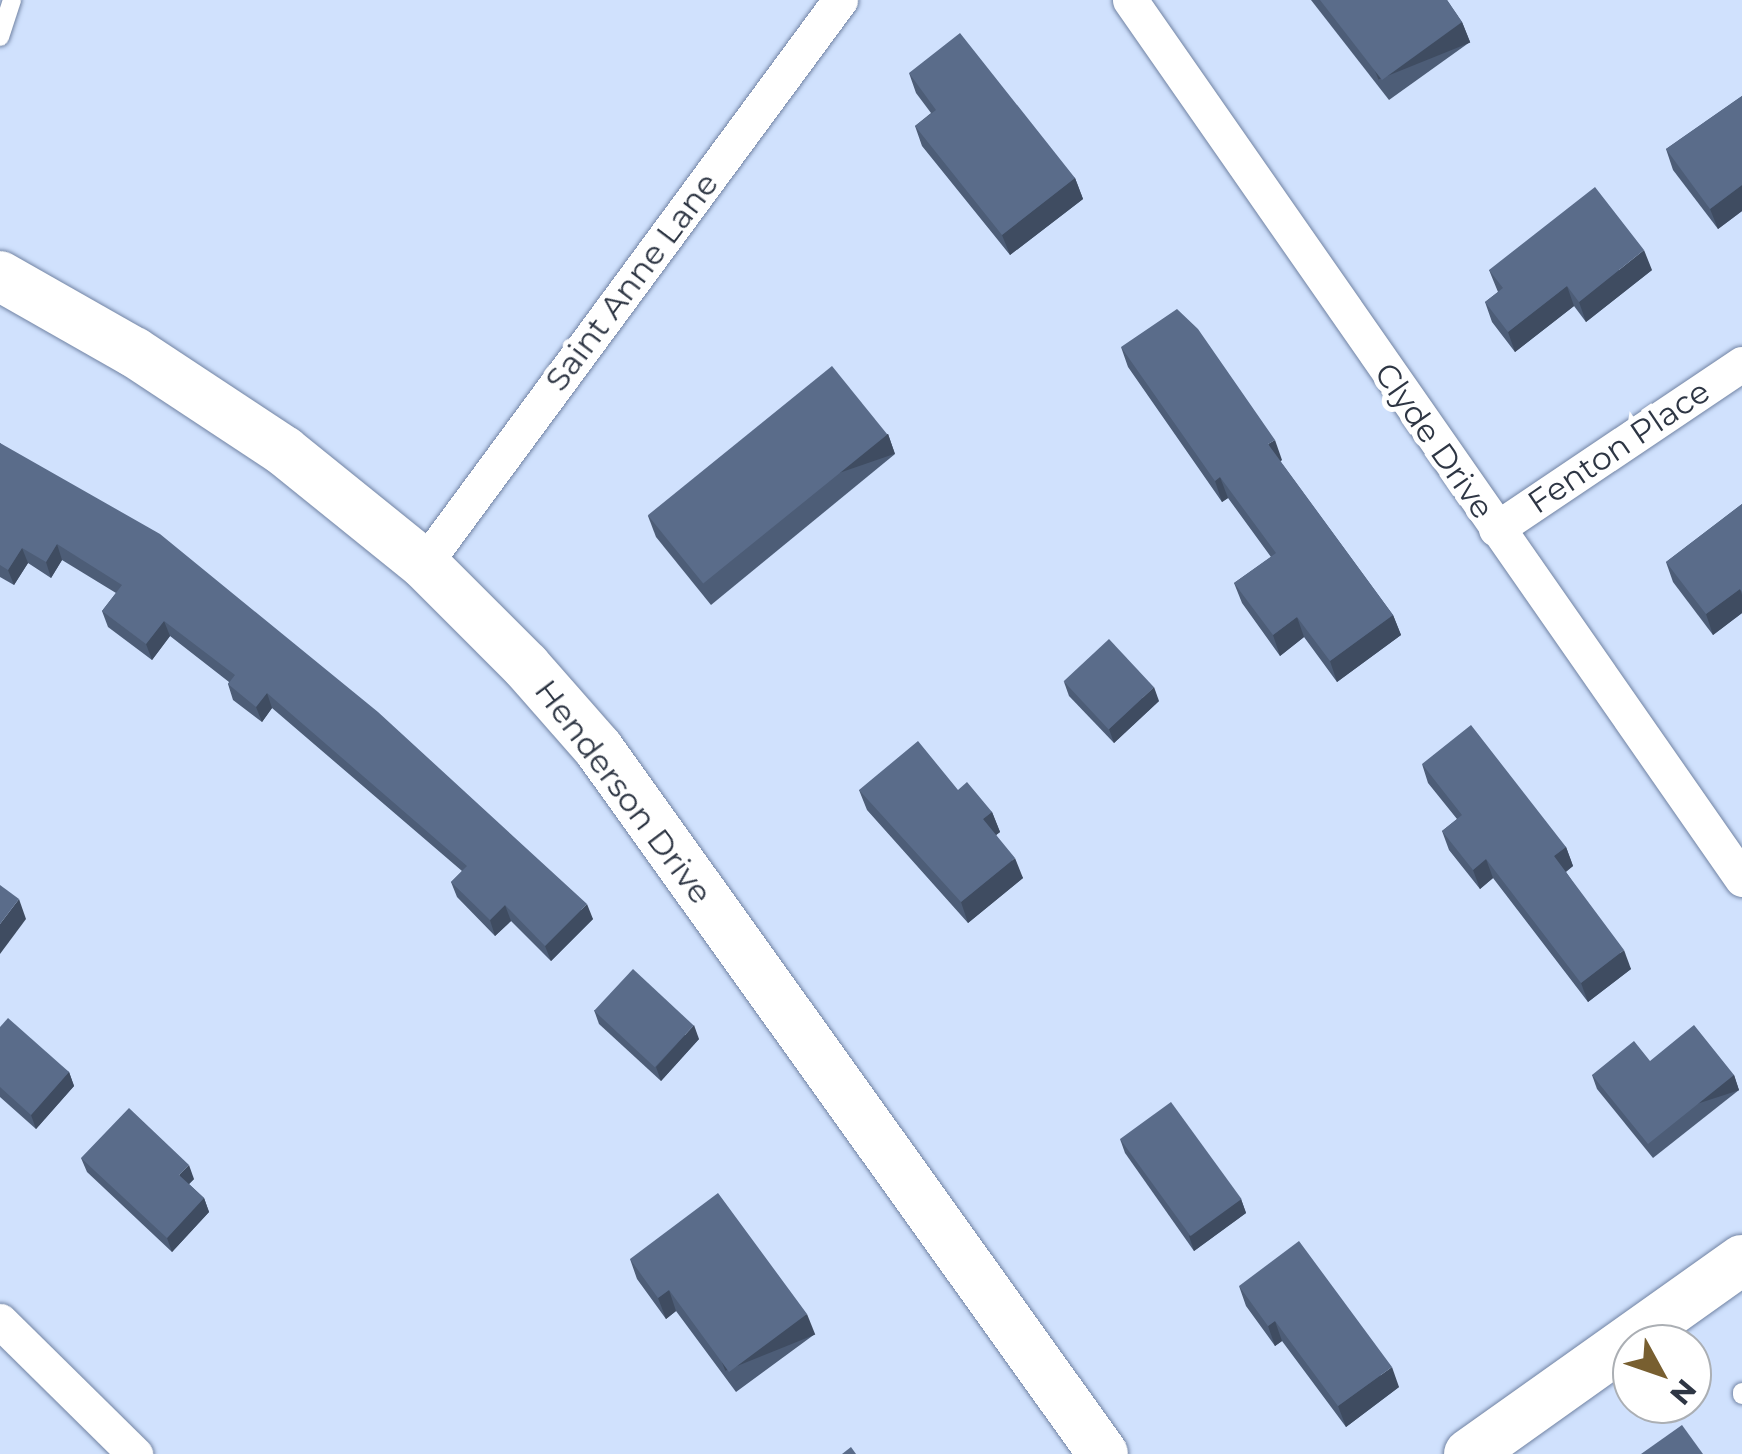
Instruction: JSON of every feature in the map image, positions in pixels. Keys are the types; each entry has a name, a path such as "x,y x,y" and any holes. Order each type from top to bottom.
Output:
{"main road":[{"name":"Henderson Drive","path":"0,276 134,352 284,451 424,564 598,748 1102,1454"},
{"path":"1469,1454 1742,1260"}],"street":[{"name":"Saint Anne Lane","path":"424,564 840,0"},
{"name":"Clyde Drive","path":"1130,0 1742,879"},
{"name":"Fenton Place","path":"1496,530 1742,364"},
{"path":"0,1320 135,1454"}],"lane":[{"path":"0,37 12,0"}],"building":[{"path":"1320,0 1447,0 1462,22 1382,80"},
{"path":"960,33 1075,178 1002,235 915,126 936,110 909,73"},
{"path":"1742,96 1742,185 1710,209 1666,149"},
{"path":"1595,187 1644,250 1579,302 1567,286 1508,332 1485,302 1503,288 1489,270"},
{"path":"1177,309 1198,329 1275,440 1268,444 1393,615 1330,661 1297,617 1273,635 1234,583 1276,553 1220,477 1215,481 1121,347"},
{"path":"832,366 887,434 703,584 648,515"},
{"path":"0,443 160,534 378,712 587,904 545,946 505,905 490,920 451,882 467,866 267,693 256,707 228,684 235,675 164,621 146,644 102,611 122,585 57,544 46,562 22,548 8,570 0,565"},
{"path":"1742,504 1742,592 1740,589 1706,614 1666,562"},
{"path":"1109,639 1154,687 1109,730 1064,681"},
{"path":"1471,725 1566,847 1554,856 1624,950 1581,983 1486,859 1473,870 1442,831 1462,815 1422,764"},
{"path":"918,741 958,790 967,782 992,812 983,819 1015,858 961,902 859,790"},
{"path":"0,885 19,899 0,924"},
{"path":"633,969 694,1026 655,1067 594,1011"},
{"path":"8,1018 69,1072 31,1115 0,1087 0,1027"},
{"path":"1694,1025 1734,1075 1648,1144 1592,1075 1634,1041 1650,1061"},
{"path":"1171,1102 1242,1199 1191,1236 1120,1139"},
{"path":"129,1108 189,1165 179,1175 204,1198 167,1238 81,1158"},
{"path":"718,1193 807,1314 729,1372 669,1290 658,1298 630,1259"},
{"path":"1299,1241 1392,1367 1338,1406 1275,1321 1268,1326 1239,1286"},
{"path":"1682,1425 1703,1454 1641,1454"}]}
